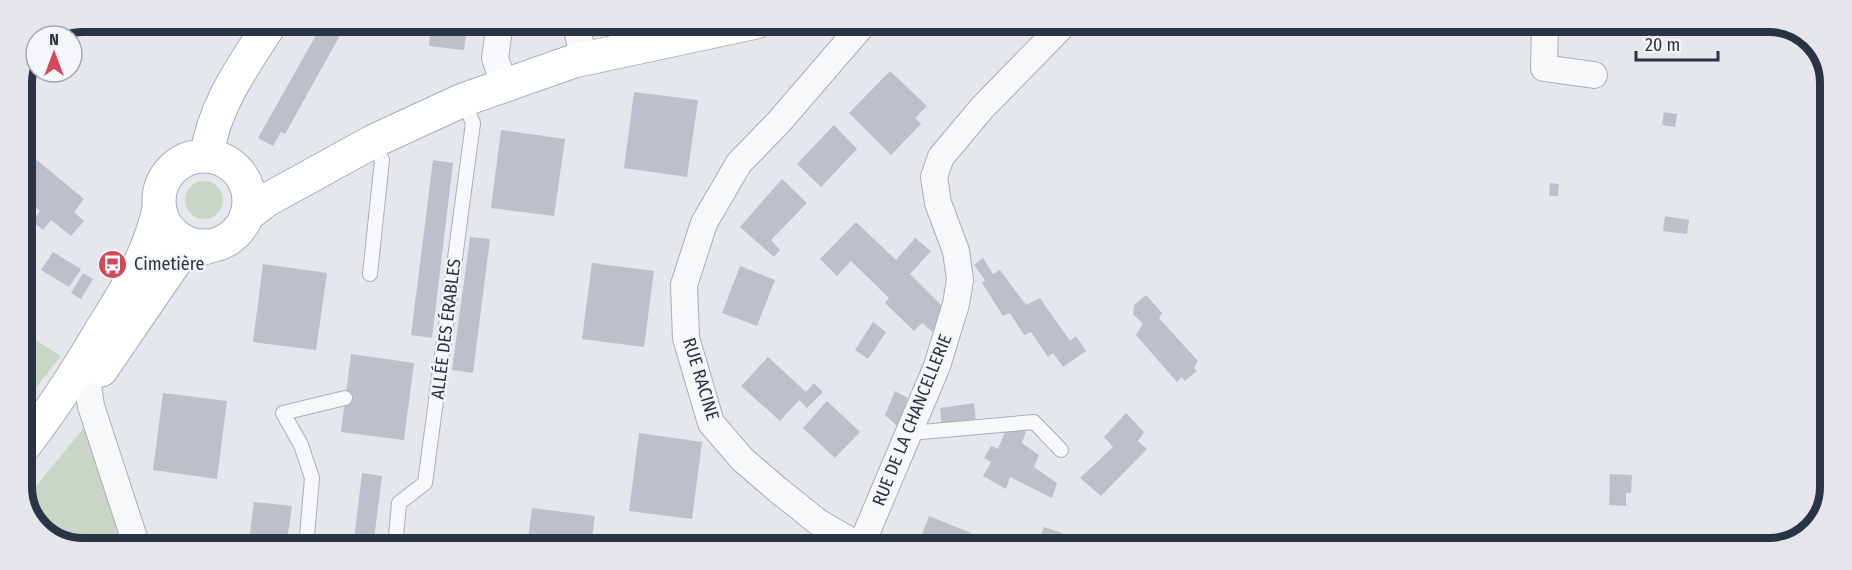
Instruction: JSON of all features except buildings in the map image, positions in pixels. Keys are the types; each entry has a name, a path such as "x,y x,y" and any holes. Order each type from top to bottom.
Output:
{"main road":[{"path":"207,155 209,135 220,105 265,32"},
{"path":"246,216 265,201 374,141 463,100 584,58 708,32"},
{"path":"214,245 187,243 175,237 165,225 159,209 158,197 169,171 180,162 193,156 207,155 221,158 254,182 276,187 302,182"},
{"path":"32,437 86,372 127,333 177,259 185,253 227,240 237,232 246,216 249,192 240,174"},
{"path":"86,372 153,238 159,209"}],"street":[{"path":"499,32 495,58 504,84"},
{"path":"578,32 584,58"},
{"name":"RUE RACINE","path":"846,538 818,522 778,490 743,460 711,423 686,338 684,285 704,222 739,163 778,123 857,32"},
{"name":"RUE DE LA CHANCELLERIE","path":"865,538 937,366 956,304 960,280 956,251 938,203 934,177 941,157 982,108 1056,32"},
{"path":"1545,32 1544,68 1594,75"},
{"path":"86,372 98,429 134,538"}],"lane":[{"name":"ALLÉE DES ÉRABLES","path":"395,538 399,503 425,483 473,123 463,100"},
{"path":"370,274 382,160 374,141"},
{"path":"307,538 312,478 301,445 283,412 345,398"},
{"path":"910,433 1034,422 1061,450"}],"green space":[{"path":"204,181 217,187 223,200 217,213 204,219 191,213 185,200 191,187"},
{"path":"32,338 61,356 32,393"},
{"path":"87,424 125,538 69,537 54,530 42,519 34,504 32,491"}],"place":[{"name":"Cimetière","path":"113,264"}]}
